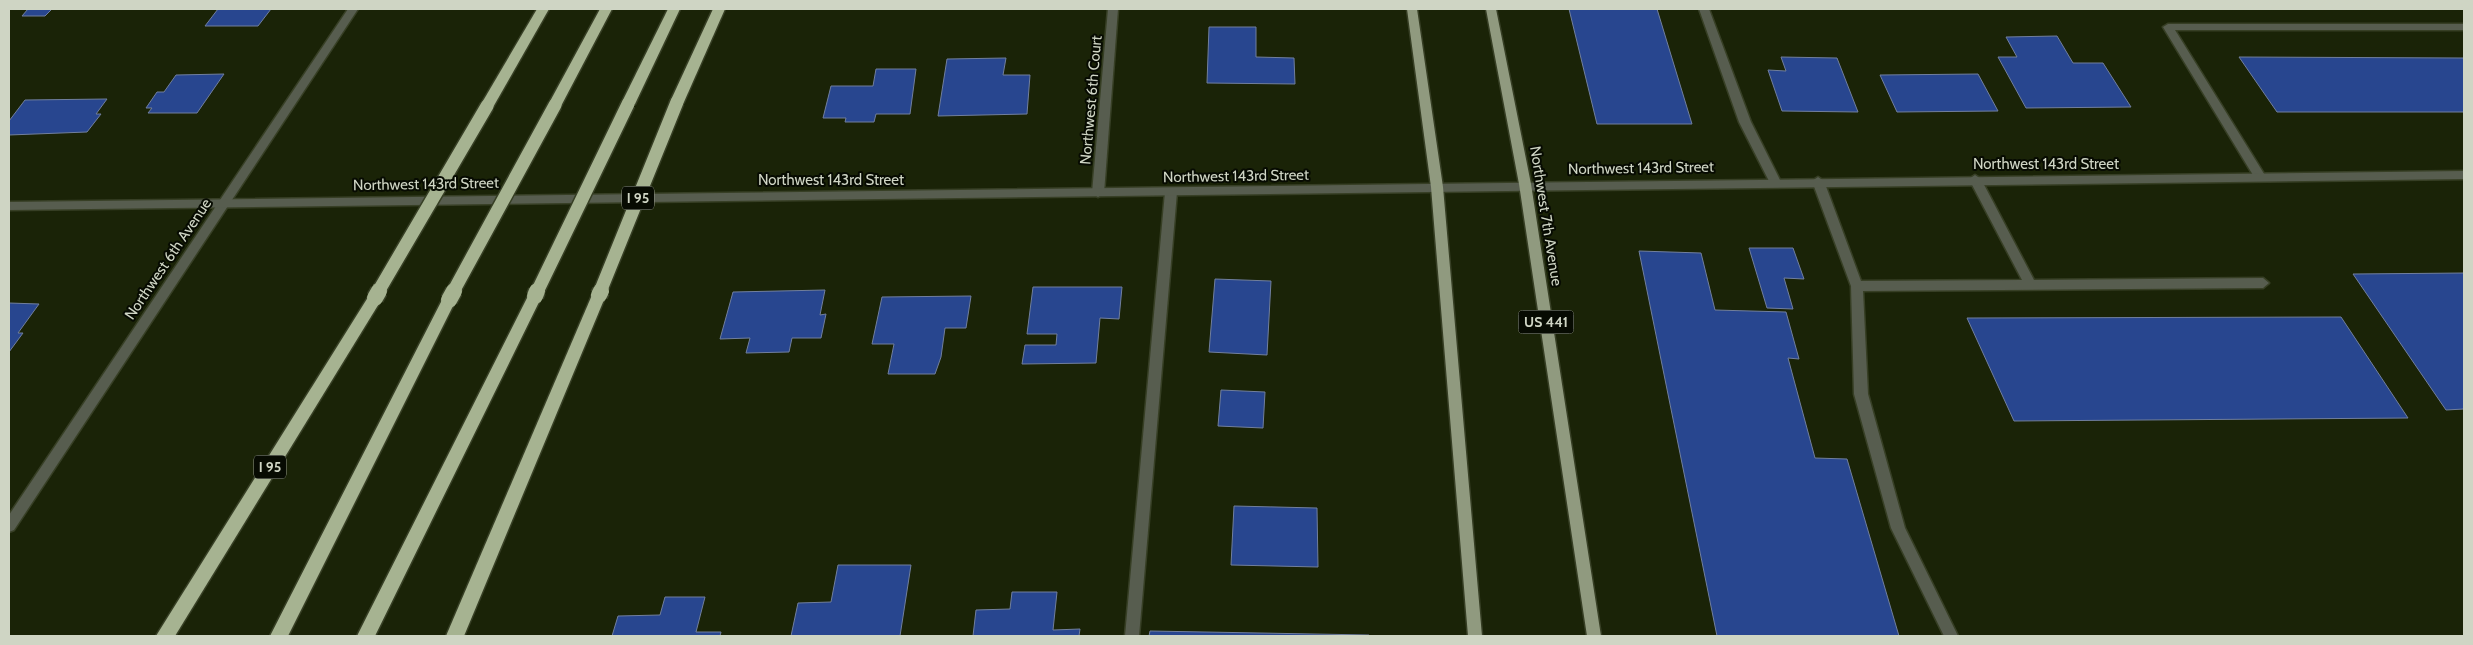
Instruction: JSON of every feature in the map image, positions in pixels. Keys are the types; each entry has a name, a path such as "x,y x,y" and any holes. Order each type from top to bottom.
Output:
{"highway":[{"name":"I 95","path":"165,636 375,298 544,9"},
{"path":"279,636 449,300 606,9"},
{"path":"366,636 535,296 674,9"},
{"name":"I 95","path":"455,636 678,102 719,9"}],"main road":[{"path":"1412,9 1437,188 1475,636"},
{"name":"Northwest 7th Avenue","path":"1491,9 1525,184 1594,636"}],"street":[{"name":"Northwest 6th Avenue","path":"9,526 184,262 226,203 353,9"},
{"name":"Northwest 6th Court","path":"1098,193 1113,9"},
{"path":"1704,9 1745,122 1775,182"},
{"path":"2260,177 2168,27 2464,27"},
{"name":"Northwest 143rd Street","path":"9,206 694,195 1172,192 1437,188 1525,184 2464,175"},
{"path":"1975,180 2030,284"},
{"path":"1818,181 1857,286 1861,394 1898,528 1951,636"},
{"path":"1132,636 1172,192"},
{"path":"1857,286 2263,282"}],"building":[{"path":"28,9 52,9 45,16 22,16"},
{"path":"218,9 271,9 258,26 205,26"},
{"path":"1569,9 1657,9 1692,124 1597,124"},
{"path":"1209,27 1256,27 1256,57 1294,58 1295,84 1207,83"},
{"path":"2057,36 2073,63 2103,63 2131,107 2026,108 1998,57 2017,57 2006,37"},
{"path":"1781,57 1837,58 1858,112 1782,111 1768,70 1786,71"},
{"path":"2239,57 2464,58 2464,112 2277,112"},
{"path":"1006,58 1003,75 1030,75 1027,114 938,116 947,59"},
{"path":"876,69 916,69 910,114 876,114 874,122 845,122 846,118 823,118 831,86 873,86"},
{"path":"224,74 197,113 148,113 152,108 146,108 157,92 164,92 176,75"},
{"path":"1978,74 1998,111 1897,112 1880,75"},
{"path":"107,99 96,114 101,114 87,132 9,135 9,121 25,100"},
{"path":"1749,248 1793,248 1804,279 1784,278 1793,309 1767,308"},
{"path":"1639,251 1701,253 1715,310 1786,312 1799,359 1788,358 1815,458 1847,459 1899,636 1717,636"},
{"path":"2464,273 2464,409 2446,410 2353,274"},
{"path":"1215,279 1271,281 1267,355 1209,352"},
{"path":"1033,287 1122,287 1119,319 1100,318 1096,363 1022,364 1025,345 1056,345 1057,334 1027,334"},
{"path":"825,290 820,315 826,314 821,338 792,338 789,352 746,353 750,338 720,339 733,292"},
{"path":"971,296 966,328 945,328 941,357 935,374 888,374 894,344 872,344 882,297"},
{"path":"9,303 39,304 18,333 23,333 9,352"},
{"path":"2341,317 2408,418 2014,421 1967,318"},
{"path":"1221,390 1265,392 1263,428 1218,426"},
{"path":"1234,506 1317,508 1318,567 1231,565"},
{"path":"838,565 911,565 900,636 791,636 798,603 831,602"},
{"path":"1012,592 1057,592 1053,630 1080,629 1079,636 973,636 976,610 1010,609"},
{"path":"665,597 705,597 696,632 721,632 720,636 612,636 618,616 660,615"},
{"path":"1150,631 1369,635 1369,636 1149,636"}]}
